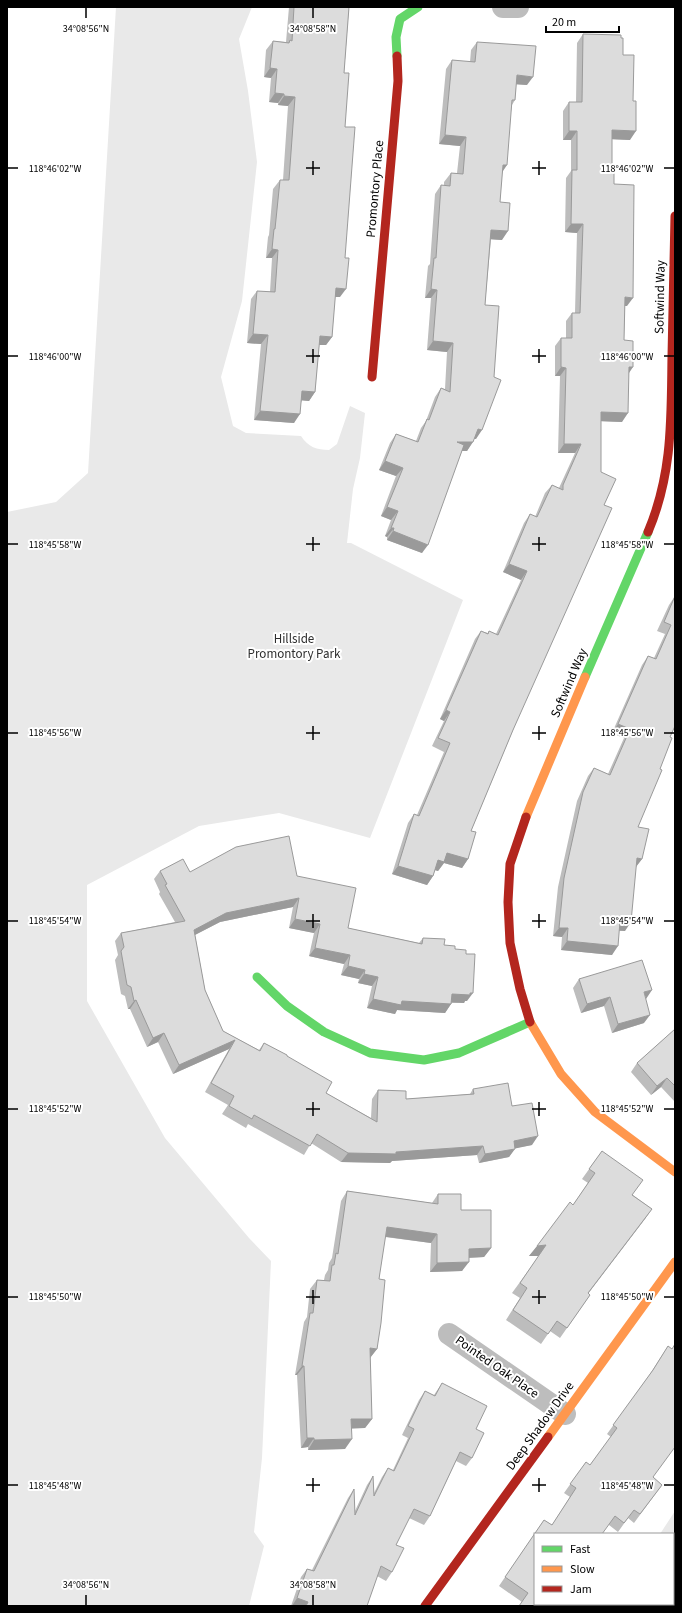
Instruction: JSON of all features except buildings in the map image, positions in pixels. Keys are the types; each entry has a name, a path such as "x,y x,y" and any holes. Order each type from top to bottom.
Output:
{"street":[{"path":"503,7 518,7"},
{"name":"Promontory Place","path":"372,377 398,81 396,37 400,19 415,9"},
{"name":"Softwind Way","path":"675,216 671,436 666,473 659,501 647,535 524,822 510,864 508,902 510,943 520,989 530,1022 561,1074 595,1112 675,1172"},
{"path":"257,977 287,1006 324,1032 370,1054 424,1060 459,1054 530,1022"},
{"name":"Deep Shadow Drive","path":"425,1606 675,1262"},
{"name":"Pointed Oak Place","path":"448,1334 565,1414"}],"green space":[{"name":"Hillside Promontory Park","path":"116,7 252,7 239,39 248,91 257,162 242,301 221,377 233,426 246,433 301,436 313,447 329,450 337,444 350,406 365,413 360,458 353,489 347,543 351,543 463,600 370,838 279,813 199,826 87,885 87,1001 165,1138 249,1238 271,1261 262,1458 254,1532 264,1546 249,1606 7,1606 7,512 56,502 88,473"},
{"path":"675,1511 675,1606 611,1606 674,1605 674,1533 661,1533"}],"traffic: fast":[{"path":"397,56 396,37 400,19 418,7"},
{"path":"585,677 648,532"},
{"path":"257,977 287,1006 324,1032 370,1053 424,1060 459,1053 530,1022"}],"traffic: slow":[{"path":"526,817 585,677"},
{"path":"530,1022 561,1074 595,1112 675,1172"},
{"path":"548,1437 675,1262"}],"traffic: jam":[{"path":"372,377 398,81 397,56"},
{"path":"648,532 662,488 671,423 675,216"},
{"path":"526,817 510,864 508,902 510,943 520,989 530,1022"},
{"path":"425,1606 548,1437"}]}
